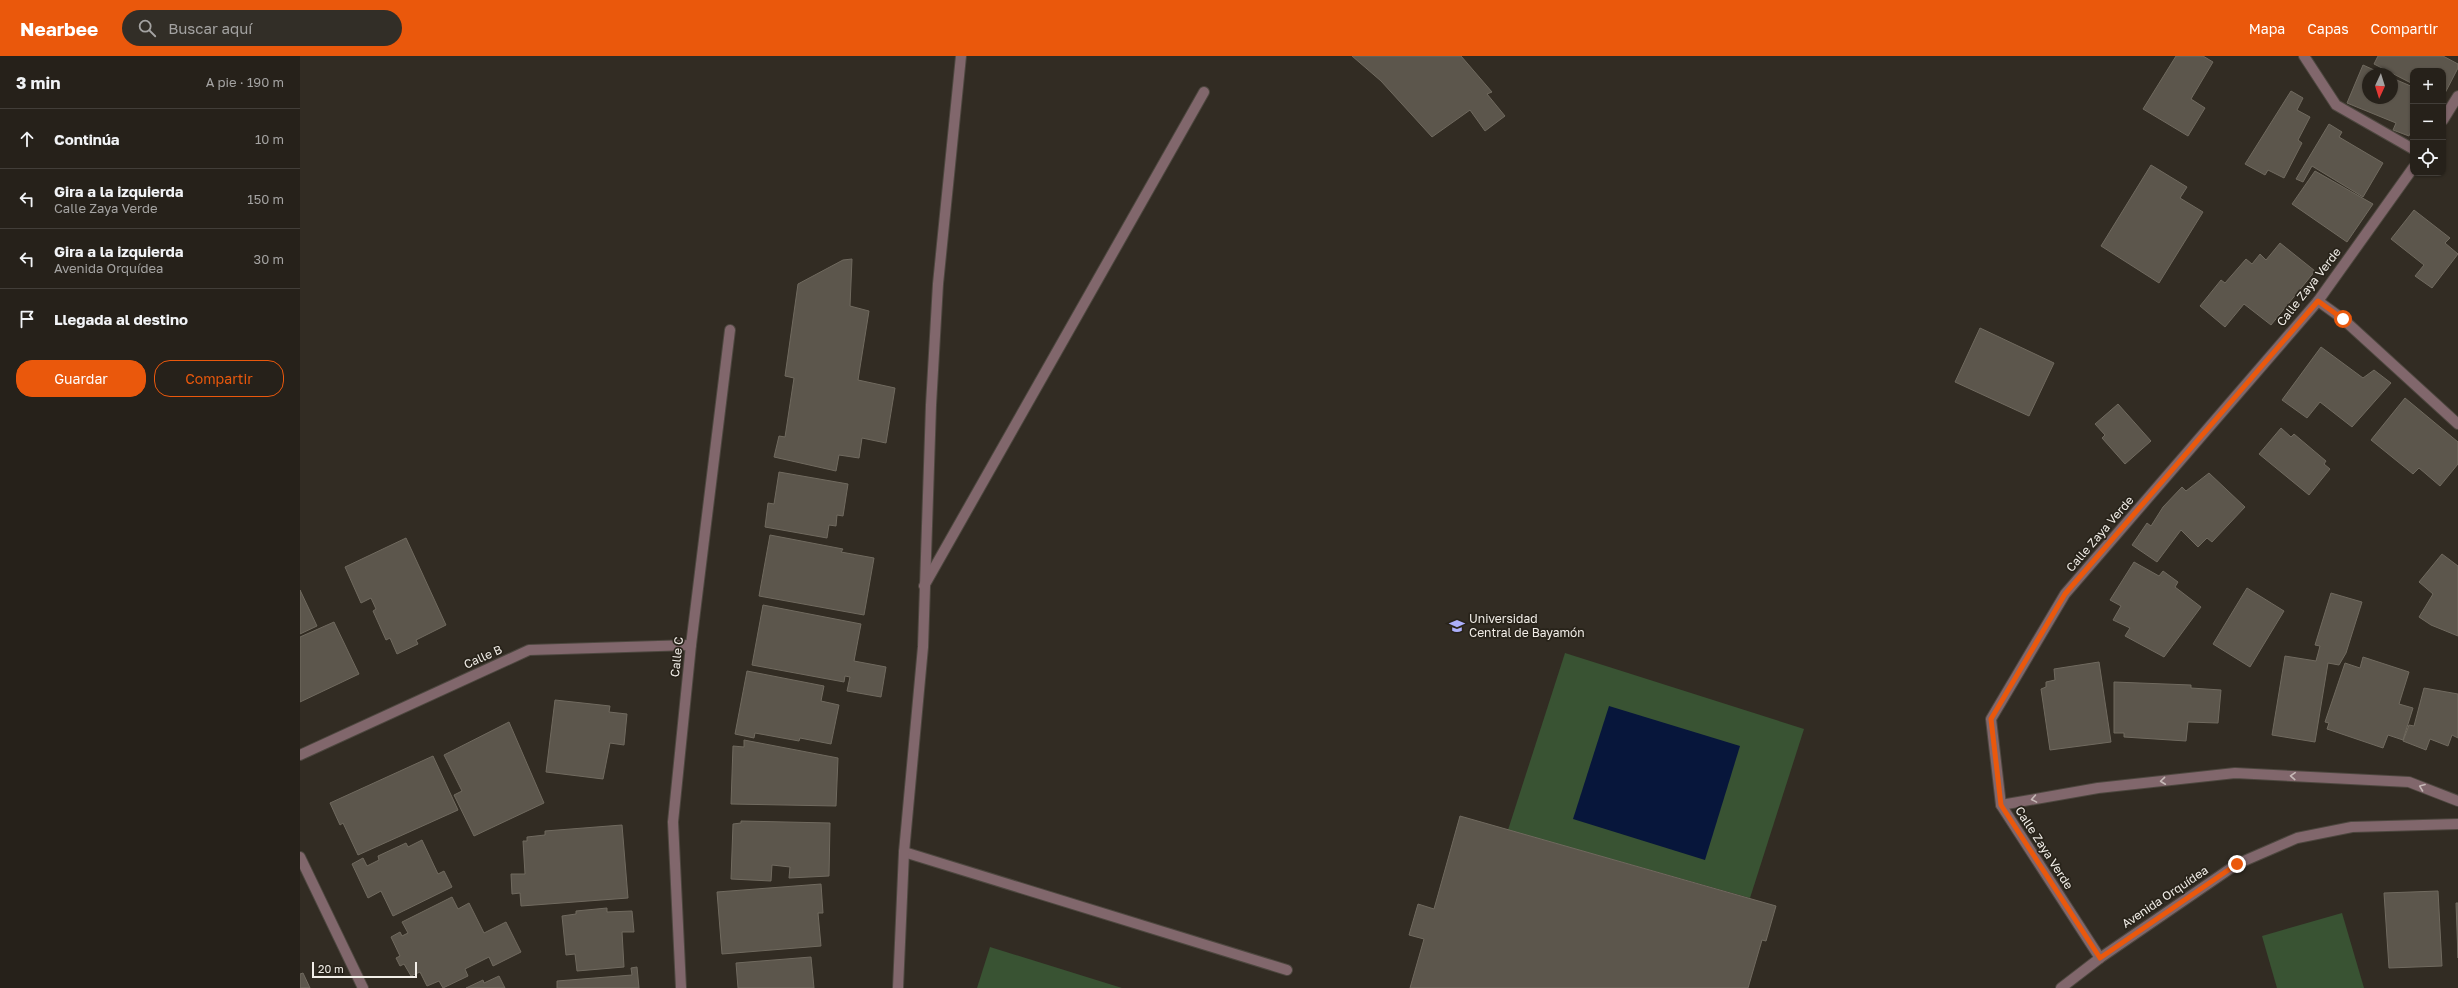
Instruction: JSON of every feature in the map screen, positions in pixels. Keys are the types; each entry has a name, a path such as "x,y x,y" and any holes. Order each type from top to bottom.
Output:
{"street":[{"path":"898,988 904,852 923,647 924,587 938,284 961,56"},
{"path":"2304,56 2336,105 2410,147"},
{"path":"924,587 1204,92"},
{"path":"2446,115 2458,96"},
{"name":"Calle Zaya Verde","path":"2100,958 2001,805 1991,719 2065,594 2318,301 2410,172"},
{"path":"2318,301 2343,319 2458,424"},
{"name":"Calle C","path":"681,988 673,822 692,646 730,330"},
{"name":"Calle B","path":"300,755 529,650 692,646"},
{"path":"2001,805 2098,788 2235,773 2409,782 2458,801"},
{"name":"Avenida Orquídea","path":"2061,988 2100,958 2237,864 2297,838 2352,827 2458,824"},
{"path":"904,852 1287,970"},
{"path":"300,857 363,988"}],"green space":[{"path":"1565,653 1804,729 1750,898 1508,830"},
{"path":"2342,913 2364,988 2277,988 2262,936"},
{"path":"990,947 1122,988 977,988"}],"water":[{"path":"1609,706 1740,746 1705,860 1573,819"}],"building":[{"path":"1352,56 1461,56 1492,92 1487,94 1505,116 1485,131 1470,110 1432,137 1381,81"},
{"path":"2176,56 2203,56 2213,62 2191,99 2205,108 2188,136 2143,109"},
{"path":"2378,56 2443,56 2458,64 2458,68 2446,91 2446,68 2410,68 2410,82 2398,76 2398,68 2382,68 2374,64"},
{"path":"2363,65 2370,68 2362,68 2362,104 2398,104 2398,81 2410,86 2409,136 2393,130 2396,123 2347,103"},
{"path":"2291,91 2303,98 2297,110 2310,117 2298,140 2302,143 2284,178 2268,170 2265,175 2245,164"},
{"path":"2329,124 2342,132 2339,137 2383,163 2363,197 2312,166 2303,182 2296,179"},
{"path":"2151,165 2187,187 2180,198 2203,212 2159,283 2101,246"},
{"path":"2315,171 2373,204 2347,242 2292,204"},
{"path":"2414,210 2450,238 2445,243 2458,254 2432,288 2415,276 2424,265 2391,239"},
{"path":"2280,243 2315,271 2271,325 2244,304 2225,327 2200,306 2221,280 2225,283 2246,259 2252,264 2260,254 2266,260"},
{"path":"852,259 850,306 869,311 858,380 895,388 886,443 862,438 859,458 839,455 836,471 774,457 779,436 785,437 794,378 785,376 798,284 843,260"},
{"path":"1980,328 2054,363 2029,416 1955,382"},
{"path":"2321,347 2363,378 2374,370 2391,383 2352,427 2320,402 2307,418 2282,400"},
{"path":"2405,398 2458,442 2458,464 2440,486 2419,468 2413,474 2371,440"},
{"path":"2118,404 2151,441 2125,464 2102,438 2105,435 2095,424"},
{"path":"2281,428 2291,437 2294,434 2326,461 2324,464 2330,469 2309,495 2259,454"},
{"path":"779,472 848,484 843,516 837,515 836,526 829,525 827,538 765,527 768,503 774,504"},
{"path":"2209,473 2245,507 2212,542 2207,538 2198,547 2181,530 2157,562 2132,545 2147,523 2151,526 2163,507 2182,487 2186,491"},
{"path":"770,535 843,549 841,552 874,558 864,615 759,596"},
{"path":"406,538 446,625 416,640 418,644 397,654 390,638 386,640 373,611 376,609 371,598 361,603 345,567"},
{"path":"2442,554 2458,566 2458,636 2431,625 2419,617 2433,594 2419,582"},
{"path":"2134,562 2159,576 2163,571 2178,582 2175,587 2201,607 2164,657 2125,636 2130,628 2113,620 2121,606 2110,600"},
{"path":"2247,588 2284,611 2250,667 2213,644"},
{"path":"300,590 317,626 300,634"},
{"path":"2331,593 2362,602 2346,653 2339,665 2328,663 2315,742 2272,735 2285,656 2316,661 2320,646 2315,645"},
{"path":"763,605 861,624 854,661 886,667 881,697 847,691 850,677 845,676 844,682 752,665"},
{"path":"334,622 359,674 300,702 300,637"},
{"path":"2363,657 2409,672 2399,704 2413,708 2403,740 2388,735 2383,748 2327,729 2329,723 2325,722 2345,663 2360,668"},
{"path":"2099,662 2111,742 2050,750 2041,689 2046,687 2046,682 2055,680 2054,669"},
{"path":"747,671 824,686 821,701 839,705 831,744 800,738 799,741 755,733 754,738 735,734"},
{"path":"2114,682 2191,685 2191,688 2221,690 2218,723 2188,722 2186,741 2124,737 2124,733 2114,733"},
{"path":"2424,688 2458,694 2458,738 2452,735 2448,746 2430,739 2426,750 2403,741 2409,725 2414,726"},
{"path":"555,700 610,706 609,712 627,714 624,745 610,743 603,779 546,772"},
{"path":"509,722 544,803 474,836 454,795 462,791 444,755"},
{"path":"744,740 838,758 836,806 731,804 733,746 744,747"},
{"path":"433,756 458,810 358,855 343,823 340,825 330,803"},
{"path":"1460,816 1776,906 1766,941 1762,940 1748,988 1410,988 1424,939 1409,935 1418,904 1434,909"},
{"path":"741,821 830,823 829,876 789,878 790,867 772,865 771,881 731,879 733,824 741,823"},
{"path":"622,825 628,898 521,906 520,893 512,894 511,874 525,874 523,841 527,841 527,837 545,835 545,831"},
{"path":"422,840 438,874 444,871 452,887 393,916 381,891 368,898 352,864 363,858 367,866 379,860 378,856 406,843 408,847"},
{"path":"821,884 823,913 818,913 821,946 722,954 717,892"},
{"path":"2438,891 2442,966 2389,968 2384,893"},
{"path":"452,897 458,909 469,903 484,933 506,922 521,952 493,966 489,957 465,969 468,976 443,988 439,981 427,986 420,972 411,976 404,964 400,966 396,958 400,956 391,937 400,932 402,936 408,933 402,922"},
{"path":"2456,903 2458,903 2458,958"},
{"path":"607,908 607,912 632,911 634,932 622,932 624,967 577,971 575,954 566,955 562,916 576,914 576,911"},
{"path":"811,957 814,988 738,988 736,963"},
{"path":"637,967 639,988 557,988 557,981 632,975 631,968"},
{"path":"303,973 310,988 300,988 300,974"},
{"path":"499,976 505,988 466,988 483,980 484,983"}],"place":[{"name":"Universidad Central de Bayamón","path":"1457,626"}],"route":[{"path":"2237,864 2100,958 2001,805 1991,719 2065,594 2318,301 2343,319"}]}
